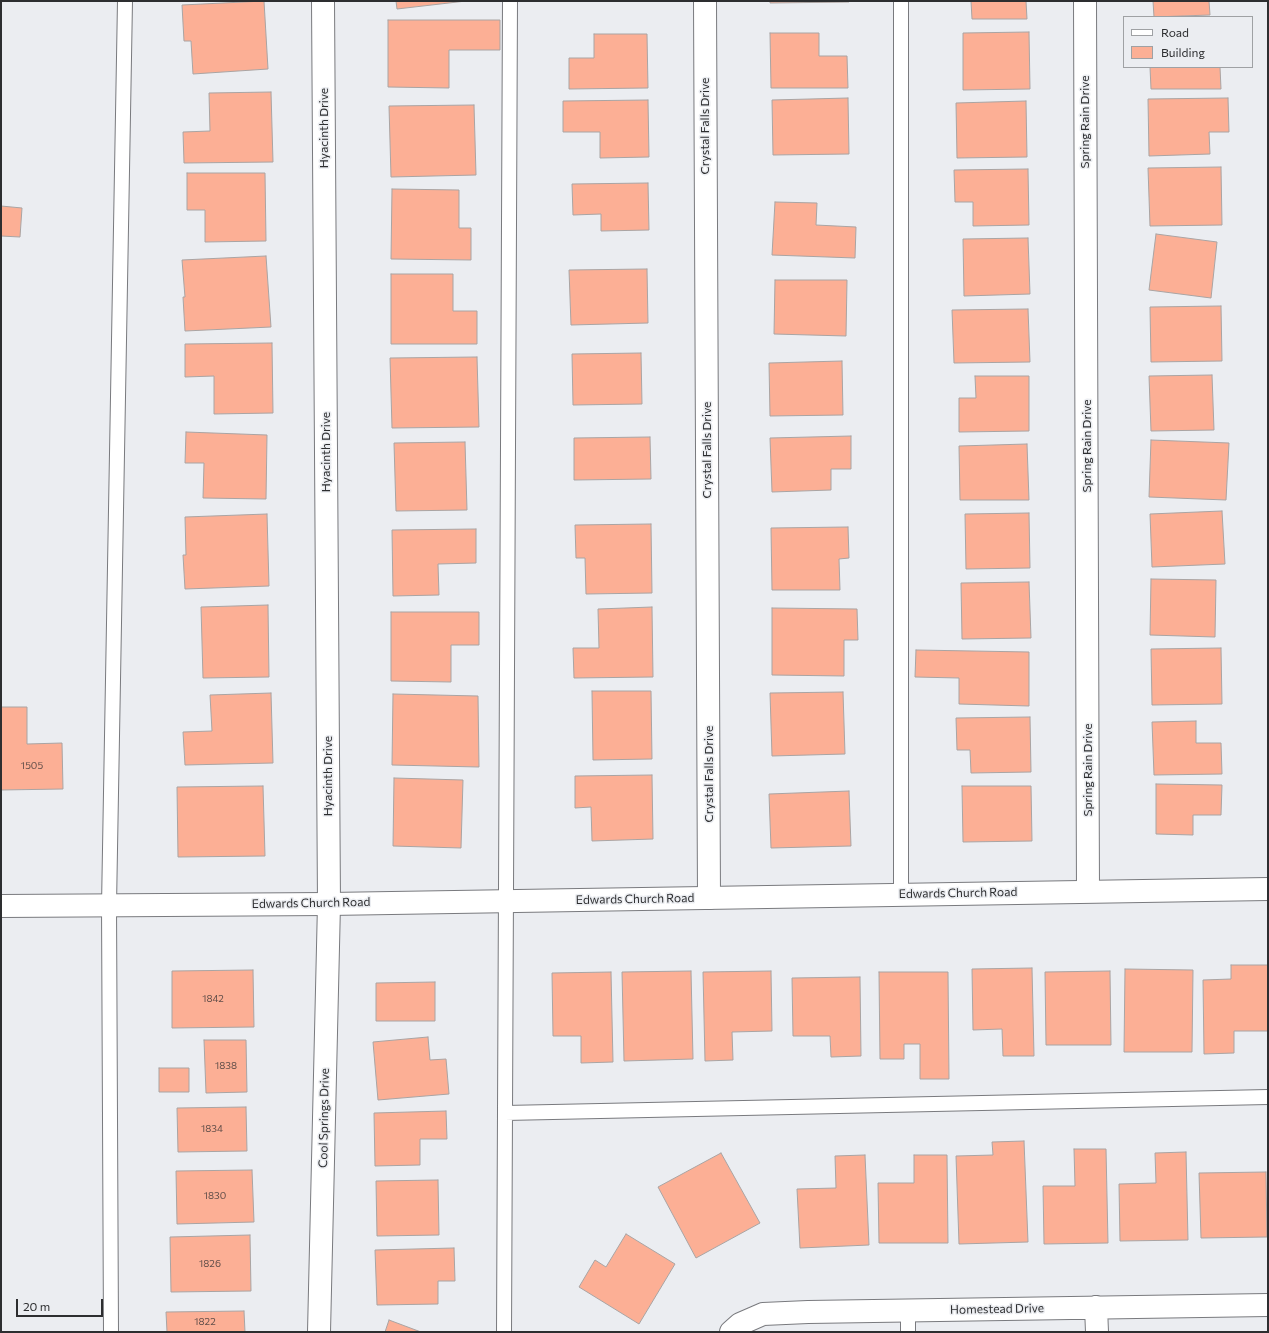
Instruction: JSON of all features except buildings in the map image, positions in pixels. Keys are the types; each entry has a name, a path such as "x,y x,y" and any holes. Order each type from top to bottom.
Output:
{"street":[{"name":"Hyacinth Drive","path":"323,1 329,904"},
{"name":"Crystal Falls Drive","path":"705,1 709,898"},
{"name":"Spring Rain Drive","path":"1085,1 1088,890"},
{"name":"Edwards Church Road","path":"1,906 329,904 1088,890 1268,889"},
{"name":"Cool Springs Drive","path":"319,1332 329,904"},
{"name":"Homestead Drive","path":"730,1332 740,1324 763,1314 908,1310 1268,1305"},
{"path":"1096,1307 1097,1332"}],"lane":[{"path":"111,1332 109,905 125,1"},
{"path":"504,1332 510,1"},
{"path":"901,1 901,894"},
{"path":"505,1113 1268,1097"},
{"path":"908,1310 908,1332"}]}
